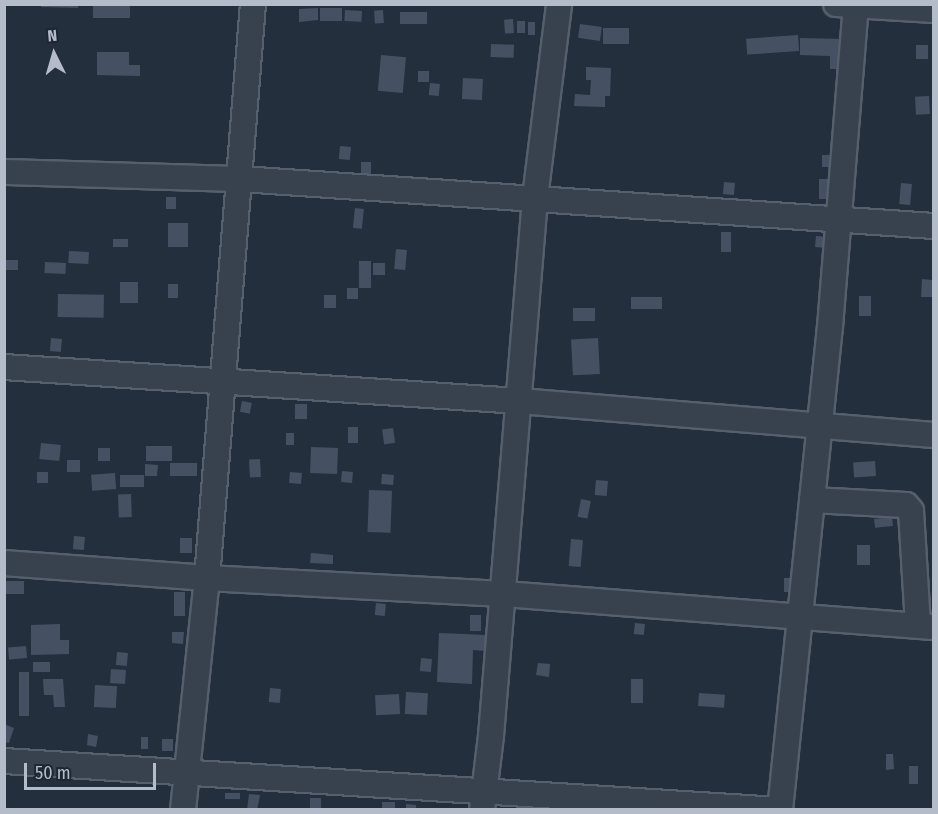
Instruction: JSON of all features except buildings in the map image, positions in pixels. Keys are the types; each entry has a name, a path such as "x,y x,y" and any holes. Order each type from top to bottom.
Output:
{"street":[{"path":"183,810 207,578 241,179 253,4"},
{"path":"483,800 503,594 535,198 559,4"},
{"path":"836,4 933,10"},
{"path":"4,761 187,773 483,800 779,810 801,616 839,219 856,5"},
{"path":"4,172 241,179 933,226"},
{"path":"4,367 519,401 933,435"},
{"path":"4,563 207,578 503,594 926,626 911,511 906,506 812,500"}]}
